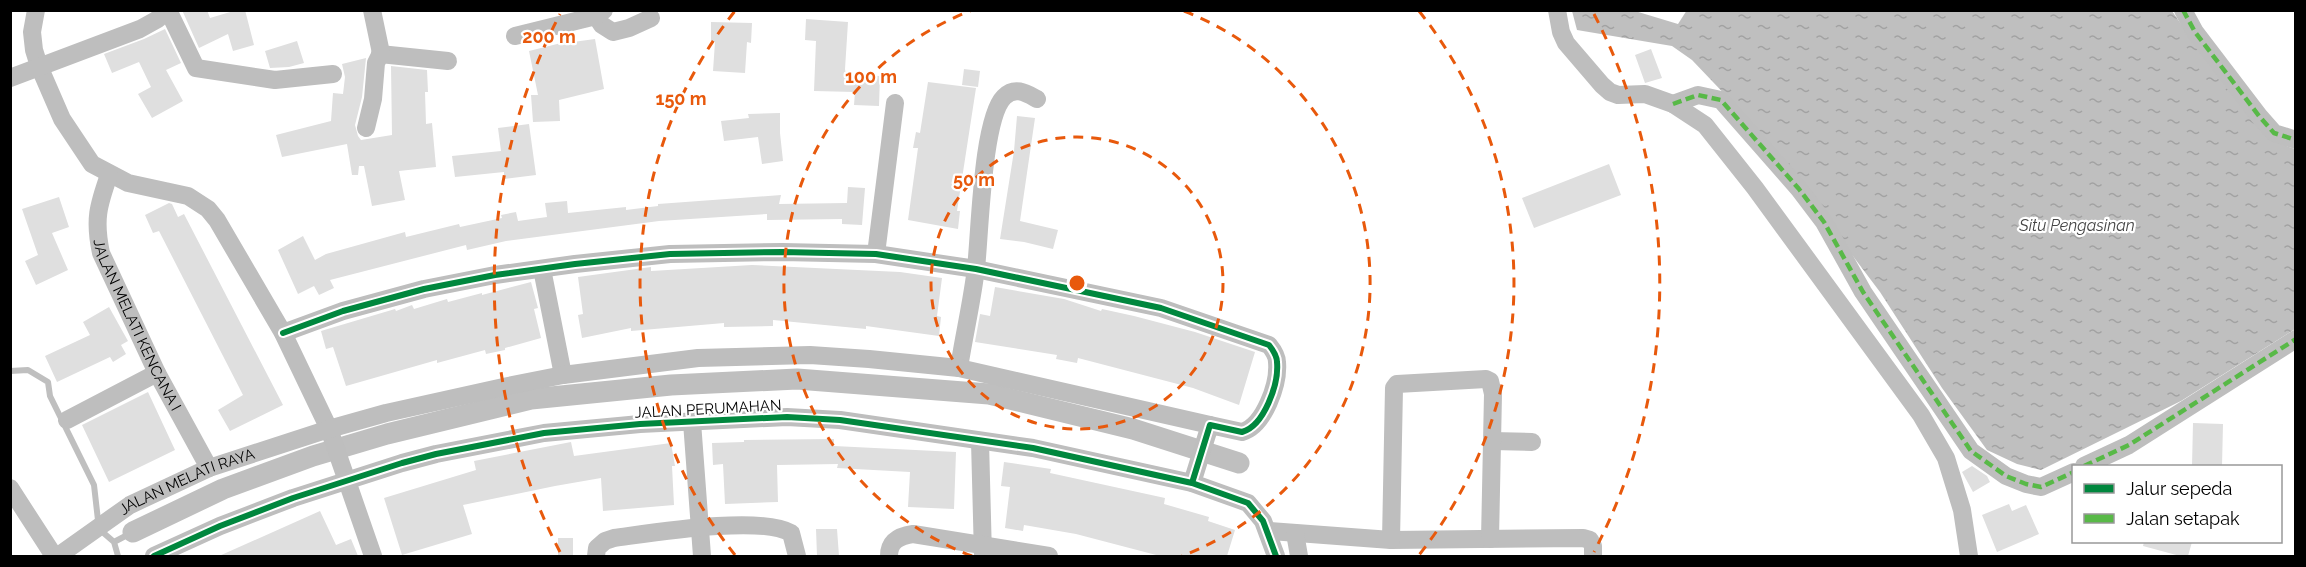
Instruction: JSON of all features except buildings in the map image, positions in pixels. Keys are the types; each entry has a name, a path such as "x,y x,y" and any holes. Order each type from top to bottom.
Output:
{"street":[{"path":"36,10 32,32 39,66 54,104 92,164 128,183 188,196 208,209 217,220 283,333 331,433 373,556"},
{"path":"10,78 140,29 158,19 163,10"},
{"path":"168,10 196,68 275,80 333,74"},
{"path":"366,128 373,99 376,63 380,54 372,10"},
{"path":"1557,10 1561,32 1566,43 1610,92 1618,95 1645,94 1673,104 1705,125 1755,188 1921,415 1946,459 1962,510 1969,556"},
{"path":"2183,10 2195,32 2259,116 2274,133 2295,140"},
{"path":"515,36 600,13 602,25 613,32 651,18"},
{"path":"380,54 448,61"},
{"path":"959,368 976,270 986,161 996,112 1004,97 1012,92 1022,91 1037,99"},
{"path":"1673,104 1698,96 1721,100 1799,189 1824,222 1863,292 1971,451 2006,476 2026,484 2041,487 2072,472"},
{"path":"876,254 895,103"},
{"name":"JALAN MELATI KENCANA I","path":"109,175 97,209 97,234 101,253 157,373 209,468"},
{"path":"283,333 343,311 423,289 495,275 619,259 716,252 876,254 976,270 1161,308 1269,345 1278,363 1264,416 1250,430 1242,432 1209,430 959,368 810,355 698,358 562,375 386,412 331,433"},
{"path":"542,269 562,375"},
{"path":"2086,465 2129,445 2295,339"},
{"path":"67,420 157,373"},
{"path":"1391,540 1392,395 1397,384 1485,379 1490,381 1493,394 1490,539"},
{"name":"JALAN PERUMAHAN","path":"154,556 345,477 436,454 544,433 640,424 747,418 840,420 1065,454 1194,477 1248,503 1269,531"},
{"path":"692,422 702,556"},
{"path":"1194,477 1209,430"},
{"name":"JALAN MELATI RAYA","path":"56,556 130,505 209,468 331,433"},
{"path":"980,441 983,552"},
{"path":"1492,441 1532,442"},
{"path":"10,488 56,556"},
{"path":"596,556 597,548 605,541 614,538 701,527 769,526 783,528 791,533 797,556"},
{"path":"1276,556 1269,531 1391,540 1583,538 1590,540 1593,546 1593,556"},
{"path":"1295,533 1299,556"},
{"path":"889,556 892,543 903,536 913,534 948,540 983,552 1049,556"}],"water":[{"name":"Situ Pengasinan","path":"1687,10 2172,11 2211,66 2247,110 2264,129 2295,149 2295,329 2181,401 2041,470 2017,464 1987,450 1942,388 1880,292 1754,125 1692,60 1672,46 1577,30 1572,11 1635,11 1678,24"}],"waterway":[{"path":"10,371 28,370 48,382 50,396 94,485 99,529 114,542"},
{"path":"133,532 223,489 313,456 387,434 531,399 671,385 797,379 989,394 1133,429 1239,463"},
{"path":"118,556 114,542 133,532"}],"marked path":[{"path":"2183,10 2195,32 2259,116 2274,133 2296,140"},
{"path":"1673,104 1698,95 1721,100 1799,189 1824,222 1863,292 1971,451 2006,476 2026,484 2041,487 2072,473"},
{"path":"2086,465 2129,445 2296,339"}],"cycle path":[{"path":"283,333 343,311 424,289 495,275 670,254 782,252 876,254 976,269 1161,308 1269,345 1276,358 1277,371 1273,392 1263,413 1257,422 1242,432 1210,425 1192,483"},
{"path":"154,556 220,526 293,498 436,454 544,433 640,424 787,417 840,420 1033,448 1192,483 1248,503 1263,521 1276,556"}]}
